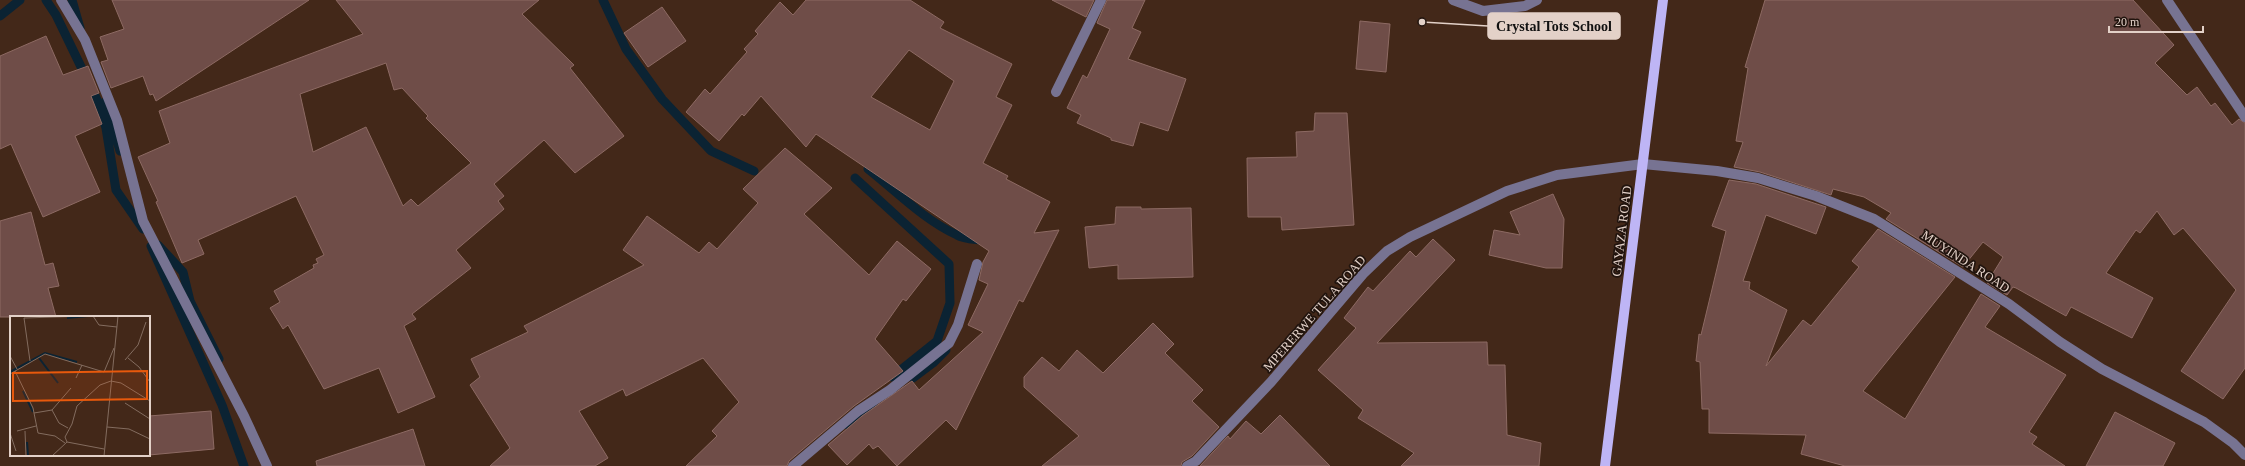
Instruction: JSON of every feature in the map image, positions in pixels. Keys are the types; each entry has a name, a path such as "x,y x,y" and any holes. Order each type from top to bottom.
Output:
{"main road":[{"name":"GAYAZA ROAD","path":"1605,466 1663,0"}],"street":[{"path":"61,0 85,40 117,120 143,221 244,416 266,466"},
{"path":"1056,92 1101,0"},
{"path":"1453,0 1483,11 1525,6 1537,0"},
{"path":"2167,0 2245,117"},
{"name":"MUYINDA ROAD","path":"1642,164 1717,171 1758,178 1816,196 1874,219 2009,304 2060,342 2102,369 2204,422 2233,442 2245,455"},
{"name":"MPERERWE TULA ROAD","path":"1187,466 1196,461 1271,382 1363,274 1387,251 1410,237 1507,191 1557,175 1642,164"},
{"path":"793,466 858,411 890,390 949,343 958,325 977,264"}],"building":[{"path":"112,0 309,0 156,101 153,94 150,95 143,76 111,88 101,62 108,60 100,37 124,29"},
{"path":"336,0 539,0 522,14 574,65 570,68 624,136 575,173 544,140 494,184 504,196 498,201 504,209 456,250 471,268 412,314 416,319 404,326 435,397 398,413 379,368 324,389 288,325 283,329 270,308 280,302 274,291 314,268 313,265 318,263 316,259 324,255 296,196 198,240 204,254 182,263 156,202 158,201 138,157 170,143 159,111 363,34","holes":["386,63 394,90 402,88 428,116 426,118 471,163 418,206 411,199 403,206 366,127 313,152 300,94"]},
{"path":"806,0 910,0 944,22 940,28 1012,64 996,97 1012,105 983,163 1008,176 1006,179 1050,202 1034,233 1059,230 1023,302 1019,300 956,430 946,420 897,466 878,446 873,449 869,444 847,465 828,445 862,416 912,381 919,390 983,332 968,325 988,284 979,280 983,262 989,251 816,134 806,147 761,96 744,116 742,114 719,141 686,112 705,89 710,94 747,52 744,49 758,34 755,31 780,2 793,15","holes":["909,50 954,81 930,130 871,97"]},
{"path":"1052,0 1094,0 1086,17"},
{"path":"1107,0 1145,0 1132,28 1141,32 1128,59 1186,79 1168,131 1140,122 1133,146 1111,140 1111,138 1077,123 1081,115 1067,108 1083,75 1087,78 1110,29 1097,23"},
{"path":"1765,0 2133,0 2174,45 2155,63 2187,95 2197,87 2211,106 2215,103 2232,125 2239,119 2245,123 2245,368 2223,399 2181,371 2236,290 2183,228 2174,235 2157,211 2140,233 2136,230 2106,273 2153,298 2132,338 2071,307 2066,316 2016,288 2013,287 2007,295 1987,283 2003,257 1983,242 1963,267 1886,219 1891,213 1864,197 1833,189 1831,195 1760,172 1734,167 1743,142 1736,141 1748,68 1745,67"},
{"path":"662,7 686,41 648,67 624,33"},
{"path":"1360,21 1390,24 1386,72 1356,69"},
{"path":"46,36 63,75 88,66 99,93 91,96 102,124 75,136 100,192 43,217 11,144 0,149 0,56"},
{"path":"1315,113 1347,113 1354,225 1282,230 1281,217 1248,217 1247,158 1297,157 1296,132 1314,131"},
{"path":"785,148 832,188 804,214 869,275 897,241 931,269 906,301 903,299 875,339 903,371 854,406 789,461 787,466 686,466 717,436 712,431 739,402 703,358 626,396 623,389 579,411 608,458 595,466 490,466 510,448 470,385 480,377 471,359 528,332 524,326 644,265 623,250 647,216 699,253 709,242 717,249 758,203 743,189"},
{"path":"1729,180 1756,184 1826,207 1816,234 1766,215 1743,281 1750,282 1749,289 1787,310 1766,366 1803,320 1811,326 1859,267 1852,261 1878,229 1955,277 1863,391 1905,419 1981,294 2000,306 1985,327 2066,375 2029,432 2037,437 2032,444 2065,466 1845,466 1801,454 1806,435 1709,433 1709,409 1702,409 1700,362 1696,361 1699,334 1701,335 1726,231 1712,226"},
{"path":"1553,194 1564,219 1562,268 1546,268 1489,255 1494,230 1520,235 1510,212"},
{"path":"1116,207 1141,207 1141,209 1191,208 1193,277 1118,279 1118,265 1089,268 1085,227 1115,224"},
{"path":"31,212 45,265 53,263 59,286 48,288 56,316 0,317 0,221"},
{"path":"1433,239 1455,260 1377,343 1487,342 1488,365 1505,365 1507,435 1541,443 1539,466 1401,466 1414,453 1358,418 1363,410 1318,370 1356,328 1344,318 1368,287 1373,291 1410,251 1416,257"},
{"path":"1153,323 1174,344 1165,353 1203,390 1192,401 1219,427 1192,456 1182,462 1181,466 1042,466 1079,436 1024,387 1024,377 1042,357 1059,371 1077,350 1103,373"},
{"path":"211,411 214,449 150,455 150,416"},
{"path":"2115,412 2175,443 2163,466 2086,466"},
{"path":"1280,415 1330,466 1200,466 1228,436 1230,439 1246,421 1261,434"},
{"path":"413,429 425,466 317,466 316,461"}],"waterway":[{"path":"0,16 20,0"},
{"path":"46,0 56,15 99,104 106,128 116,190 143,229"},
{"path":"72,0 80,28"},
{"path":"603,0 626,49 662,99 711,151 754,171"},
{"path":"105,102 120,151"},
{"path":"868,169 911,205 945,229 969,239 981,240"},
{"path":"855,178 949,264 950,303 937,341 892,377"},
{"path":"158,245 183,272 190,301 219,359"},
{"path":"151,246 222,405 244,466"},
{"path":"913,378 933,363 946,350"},
{"path":"848,425 873,406"}],"place":[{"name":"Crystal Tots School","path":"1422,22"}]}
